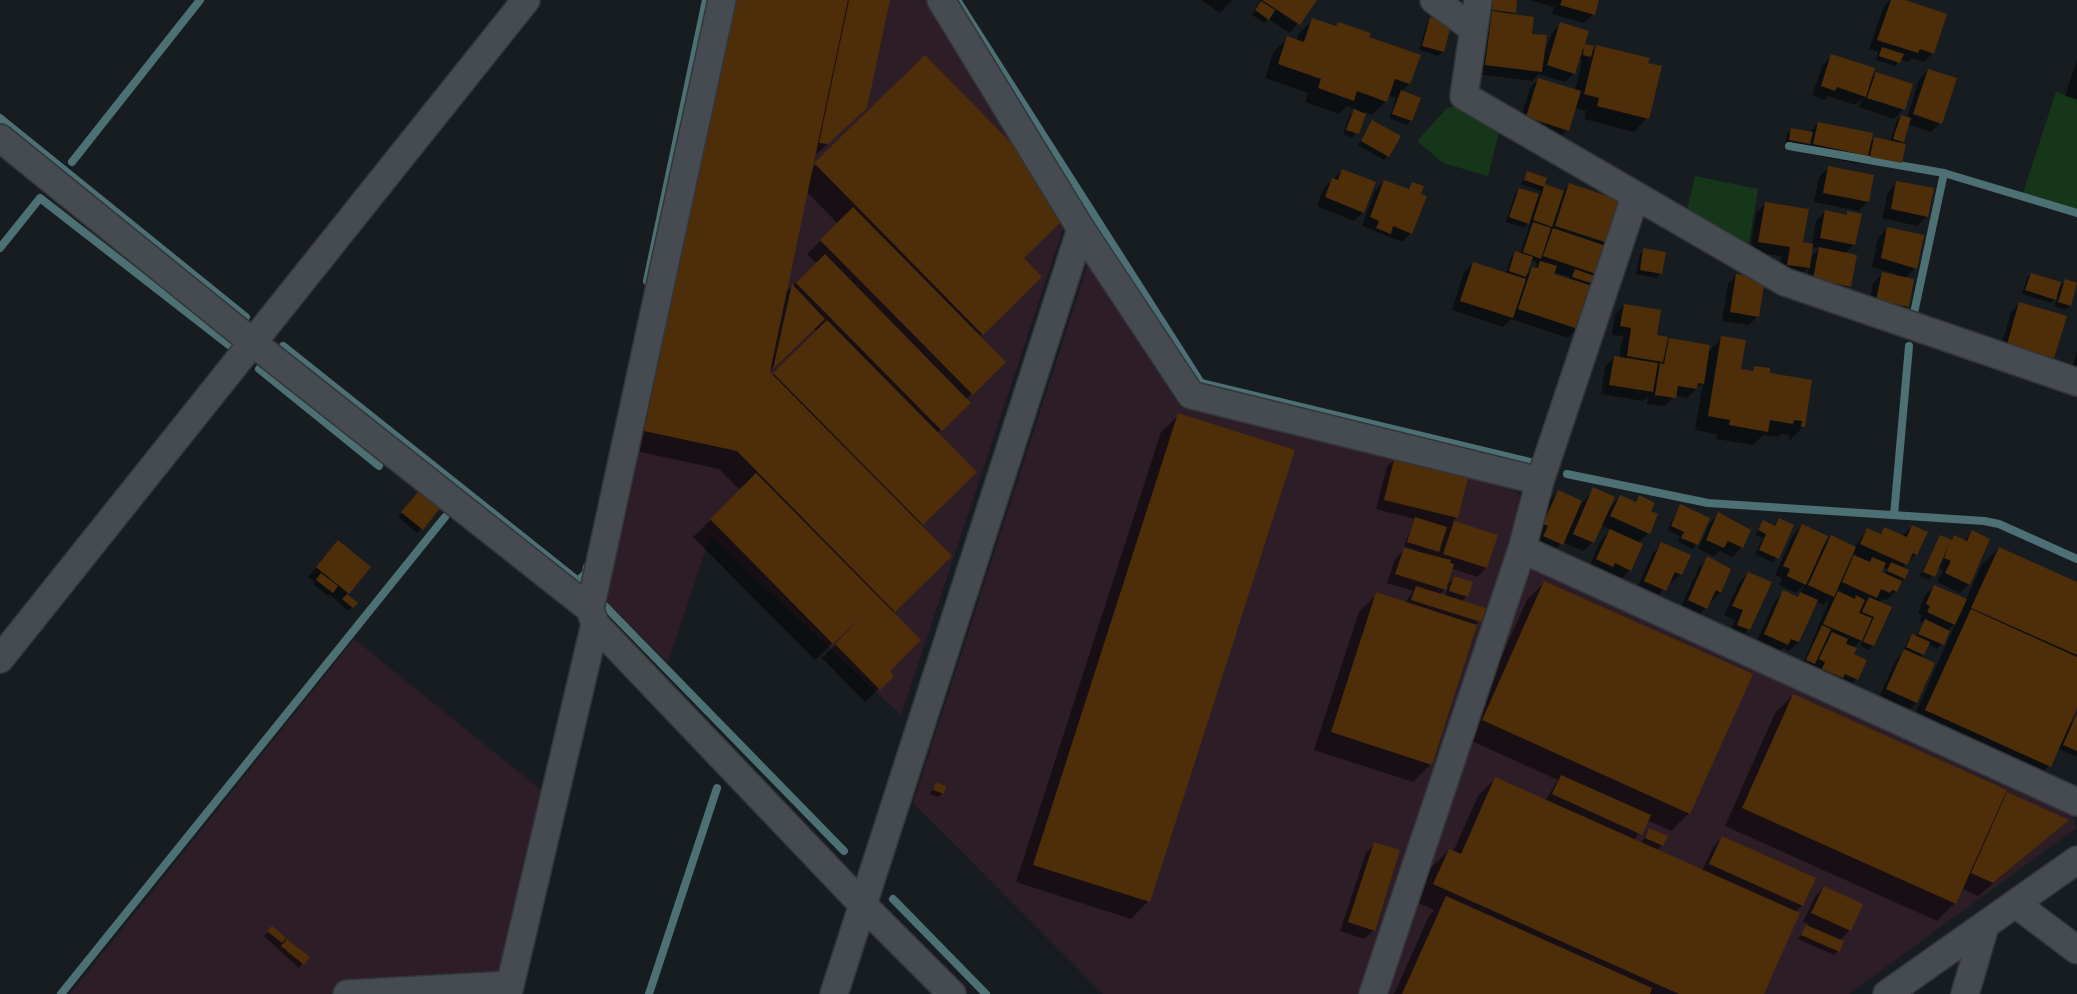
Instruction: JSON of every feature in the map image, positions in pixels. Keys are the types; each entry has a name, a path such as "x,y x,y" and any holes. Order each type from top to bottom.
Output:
{"street":[{"path":"0,659 526,0"},
{"path":"347,994 509,990 593,616 722,0"},
{"path":"941,0 1080,229 1191,395 1540,480"},
{"path":"1434,0 1472,27"},
{"path":"1478,0 1472,27 1464,96 1785,282 2077,382"},
{"path":"0,138 593,616 862,904 952,994"},
{"path":"1373,994 1522,549 1540,480 1635,197"},
{"path":"834,994 1080,229"},
{"path":"1522,549 2077,802"},
{"path":"1887,994 2077,860"},
{"path":"2016,904 2077,950"},
{"path":"1965,994 1986,926"}],"shaded area":[{"path":"732,0 931,0 1066,220 901,715 710,536 668,663 603,598"},
{"path":"1089,261 1186,400 1507,482 1520,496 1518,517 1362,994 1103,994 913,803"},
{"path":"1528,565 2072,815 2076,828 1849,994 1385,994"},
{"path":"354,639 542,791 502,967 490,979 357,979 333,994 70,994"}],"green space":[{"path":"2056,92 2077,99 2077,210 2023,193"},
{"path":"1458,106 1500,127 1488,176 1443,163 1417,141 1447,108"},
{"path":"1695,176 1758,189 1748,248 1686,215"}],"building":[{"path":"735,0 848,0 770,372 952,556 895,612 737,451 644,431"},
{"path":"849,0 890,0 867,108 828,144 819,143"},
{"path":"1262,0 1317,0 1300,25"},
{"path":"1493,0 1517,0 1516,13 1492,10"},
{"path":"1562,0 1599,0 1595,15 1560,5"},
{"path":"1891,0 1905,0 1947,14 1934,54 1920,49 1918,53 1877,40"},
{"path":"1261,1 1275,10 1269,20 1255,10"},
{"path":"1492,11 1534,17 1532,34 1547,35 1542,72 1485,65"},
{"path":"1430,17 1452,22 1444,52 1422,46"},
{"path":"1312,18 1336,26 1338,22 1371,33 1369,37 1421,55 1410,84 1395,79 1387,102 1357,91 1354,101 1318,88 1321,79 1278,64 1287,36 1304,42"},
{"path":"1560,22 1589,31 1585,44 1594,46 1591,57 1583,55 1584,46 1575,74 1547,65"},
{"path":"1596,45 1650,58 1648,63 1662,66 1649,119 1597,106 1599,98 1584,94"},
{"path":"1882,47 1904,54 1900,63 1879,56"},
{"path":"1831,54 1875,68 1866,97 1837,87 1835,91 1821,86"},
{"path":"925,55 1028,160 1062,221 1024,258 1042,277 983,335 814,163"},
{"path":"1928,69 1957,78 1942,124 1913,114"},
{"path":"1876,72 1913,84 1905,110 1867,98"},
{"path":"1538,78 1581,91 1569,131 1526,117"},
{"path":"1401,90 1421,98 1412,121 1392,114"},
{"path":"1354,109 1366,114 1359,134 1346,130"},
{"path":"1901,115 1911,118 1904,142 1893,139"},
{"path":"1372,120 1401,136 1389,157 1361,141"},
{"path":"1818,122 1873,133 1868,156 1813,144"},
{"path":"1791,128 1813,132 1810,144 1789,140"},
{"path":"1874,137 1906,144 1902,163 1870,157"},
{"path":"1828,166 1874,175 1869,202 1823,193"},
{"path":"1342,169 1376,182 1364,213 1325,197 1332,178 1338,180"},
{"path":"1527,171 1547,178 1545,184 1564,191 1552,227 1533,220 1544,187 1524,180"},
{"path":"1384,180 1409,189 1412,182 1424,186 1421,194 1427,196 1412,234 1393,226 1391,234 1376,228 1379,221 1370,217"},
{"path":"1896,181 1934,188 1928,217 1891,209"},
{"path":"1569,183 1622,201 1608,243 1555,226"},
{"path":"1519,188 1539,194 1529,224 1509,217"},
{"path":"1765,202 1809,209 1803,242 1813,244 1810,268 1787,265 1790,247 1758,242"},
{"path":"853,207 1006,362 973,395 820,240"},
{"path":"1825,210 1847,215 1847,211 1862,214 1855,245 1820,238"},
{"path":"1533,222 1551,228 1541,259 1523,252"},
{"path":"1887,227 1924,235 1917,269 1881,258"},
{"path":"1553,228 1609,247 1599,275 1543,256"},
{"path":"1819,247 1857,255 1851,287 1813,279"},
{"path":"1643,248 1666,252 1662,274 1640,270"},
{"path":"1515,251 1533,257 1526,277 1509,271"},
{"path":"825,254 971,403 942,431 796,283"},
{"path":"1540,261 1557,266 1554,274 1593,286 1578,329 1518,309 1532,267 1538,268"},
{"path":"1473,262 1526,279 1513,318 1460,301"},
{"path":"1575,269 1597,277 1594,284 1572,277"},
{"path":"1882,272 1914,279 1909,307 1876,300"},
{"path":"2031,273 2061,282 2056,300 2025,290"},
{"path":"1736,274 1765,278 1759,317 1730,312"},
{"path":"2065,279 2077,283 2071,306 2058,302"},
{"path":"792,284 825,319 773,369"},
{"path":"2019,302 2067,316 2054,358 2007,344"},
{"path":"1624,304 1661,310 1657,335 1668,337 1663,362 1627,356 1631,328 1620,326"},
{"path":"827,320 977,472 923,525 773,373"},
{"path":"1721,336 1746,340 1741,369 1753,371 1754,366 1770,368 1770,373 1812,380 1805,427 1801,427 1802,421 1794,420 1793,424 1770,420 1768,432 1729,425 1730,420 1708,416"},
{"path":"1669,338 1710,345 1704,384 1698,383 1697,389 1678,386 1676,398 1655,395 1660,363 1664,364"},
{"path":"1614,356 1658,363 1653,392 1609,385"},
{"path":"1178,413 1295,450 1150,902 1033,865"},
{"path":"1395,456 1469,474 1458,518 1384,500"},
{"path":"756,473 921,640 890,671 894,676 880,690 835,644 864,614 833,644 710,519"},
{"path":"1593,487 1615,497 1594,543 1573,534"},
{"path":"1558,490 1582,501 1563,545 1543,536 1548,526 1543,524"},
{"path":"419,491 440,508 423,530 401,512"},
{"path":"1620,495 1636,502 1639,495 1655,503 1651,511 1658,514 1650,534 1610,516"},
{"path":"1680,504 1710,518 1698,545 1681,538 1684,532 1671,526"},
{"path":"1718,512 1751,530 1743,548 1728,541 1724,548 1706,540"},
{"path":"1415,517 1447,527 1439,552 1407,542"},
{"path":"1779,518 1794,525 1779,559 1759,550 1766,534 1758,530 1763,520 1775,526"},
{"path":"1454,521 1498,535 1487,568 1443,554"},
{"path":"1802,524 1828,536 1806,585 1787,576 1790,569 1783,566"},
{"path":"1912,525 1928,532 1917,555 1913,553 1907,565 1860,544 1867,528 1881,534 1884,527 1907,537"},
{"path":"1610,529 1643,544 1631,571 1615,563 1613,567 1596,559"},
{"path":"1972,530 1990,539 1970,585 1945,573 1951,561 1944,558 1950,542 1935,577 1923,572 1940,535 1952,540 1954,535 1967,541"},
{"path":"1831,535 1856,547 1834,597 1808,585"},
{"path":"338,540 371,567 349,594 316,567"},
{"path":"1661,542 1691,555 1682,575 1675,572 1666,591 1644,581"},
{"path":"1999,547 2077,582 2077,655 1971,608"},
{"path":"1404,548 1451,560 1450,563 1454,564 1446,590 1395,574"},
{"path":"1854,555 1870,562 1872,557 1886,563 1882,572 1902,581 1897,592 1892,590 1890,593 1881,589 1877,598 1842,582"},
{"path":"1707,556 1731,569 1721,593 1716,590 1707,609 1688,600"},
{"path":"1891,562 1909,570 1905,579 1887,571"},
{"path":"1748,572 1772,582 1750,630 1737,625 1743,610 1732,606"},
{"path":"321,573 338,586 333,593 316,580"},
{"path":"1454,576 1473,582 1468,597 1449,591"},
{"path":"1544,581 1753,674 1690,814 1482,720"},
{"path":"1934,585 1967,599 1955,625 1927,612 1930,606 1926,604"},
{"path":"1416,586 1486,608 1481,622 1411,600"},
{"path":"1783,590 1798,597 1800,592 1818,600 1799,642 1791,639 1788,645 1764,634"},
{"path":"1838,591 1855,599 1856,595 1865,600 1859,613 1872,618 1862,641 1823,624"},
{"path":"1376,592 1477,625 1432,765 1331,732"},
{"path":"347,594 358,603 353,608 342,599"},
{"path":"1869,597 1892,607 1874,646 1863,642 1874,617 1862,612"},
{"path":"1971,609 2077,657 2077,708 2051,767 1925,710"},
{"path":"1925,619 1950,631 1944,645 1918,634"},
{"path":"1822,625 1831,629 1815,664 1806,660"},
{"path":"1832,632 1848,639 1846,644 1857,648 1854,654 1867,660 1858,680 1845,674 1843,678 1822,669 1825,662 1819,659"},
{"path":"1912,634 1930,642 1924,655 1906,647"},
{"path":"1904,649 1935,663 1917,703 1886,689"},
{"path":"1793,694 2007,790 1956,904 1742,808"},
{"path":"2077,713 2077,751 2063,745"},
{"path":"1561,775 1651,815 1642,835 1552,794"},
{"path":"1495,777 1800,913 1764,994 1679,994 1433,884 1449,849 1461,854"},
{"path":"936,782 946,786 944,794 933,790"},
{"path":"2007,792 2069,820 1993,883 1971,873"},
{"path":"1649,828 1668,836 1663,846 1645,838"},
{"path":"1722,836 1816,878 1803,906 1709,864"},
{"path":"1374,842 1400,850 1375,931 1348,922"},
{"path":"1824,886 1863,904 1851,931 1811,913"},
{"path":"1446,896 1652,988 1650,994 1402,994"},
{"path":"1806,925 1844,941 1840,952 1801,935"},
{"path":"272,926 286,938 282,943 267,931"},
{"path":"287,939 310,957 304,965 281,946"}],"waterway":[{"path":"72,162 200,0"},
{"path":"647,281 706,0"},
{"path":"957,0 1201,383 1534,463"},
{"path":"0,118 246,317"},
{"path":"1789,146 1944,173 1914,313"},
{"path":"1944,173 2077,213"},
{"path":"0,248 40,198 229,345"},
{"path":"283,346 578,581 586,573 587,567"},
{"path":"1894,515 1909,346"},
{"path":"259,369 379,466"},
{"path":"1567,474 1708,503 1984,521 1999,524 2077,559"},
{"path":"61,994 445,517"},
{"path":"603,604 844,851"},
{"path":"649,994 717,788"},
{"path":"893,899 986,994"}]}
